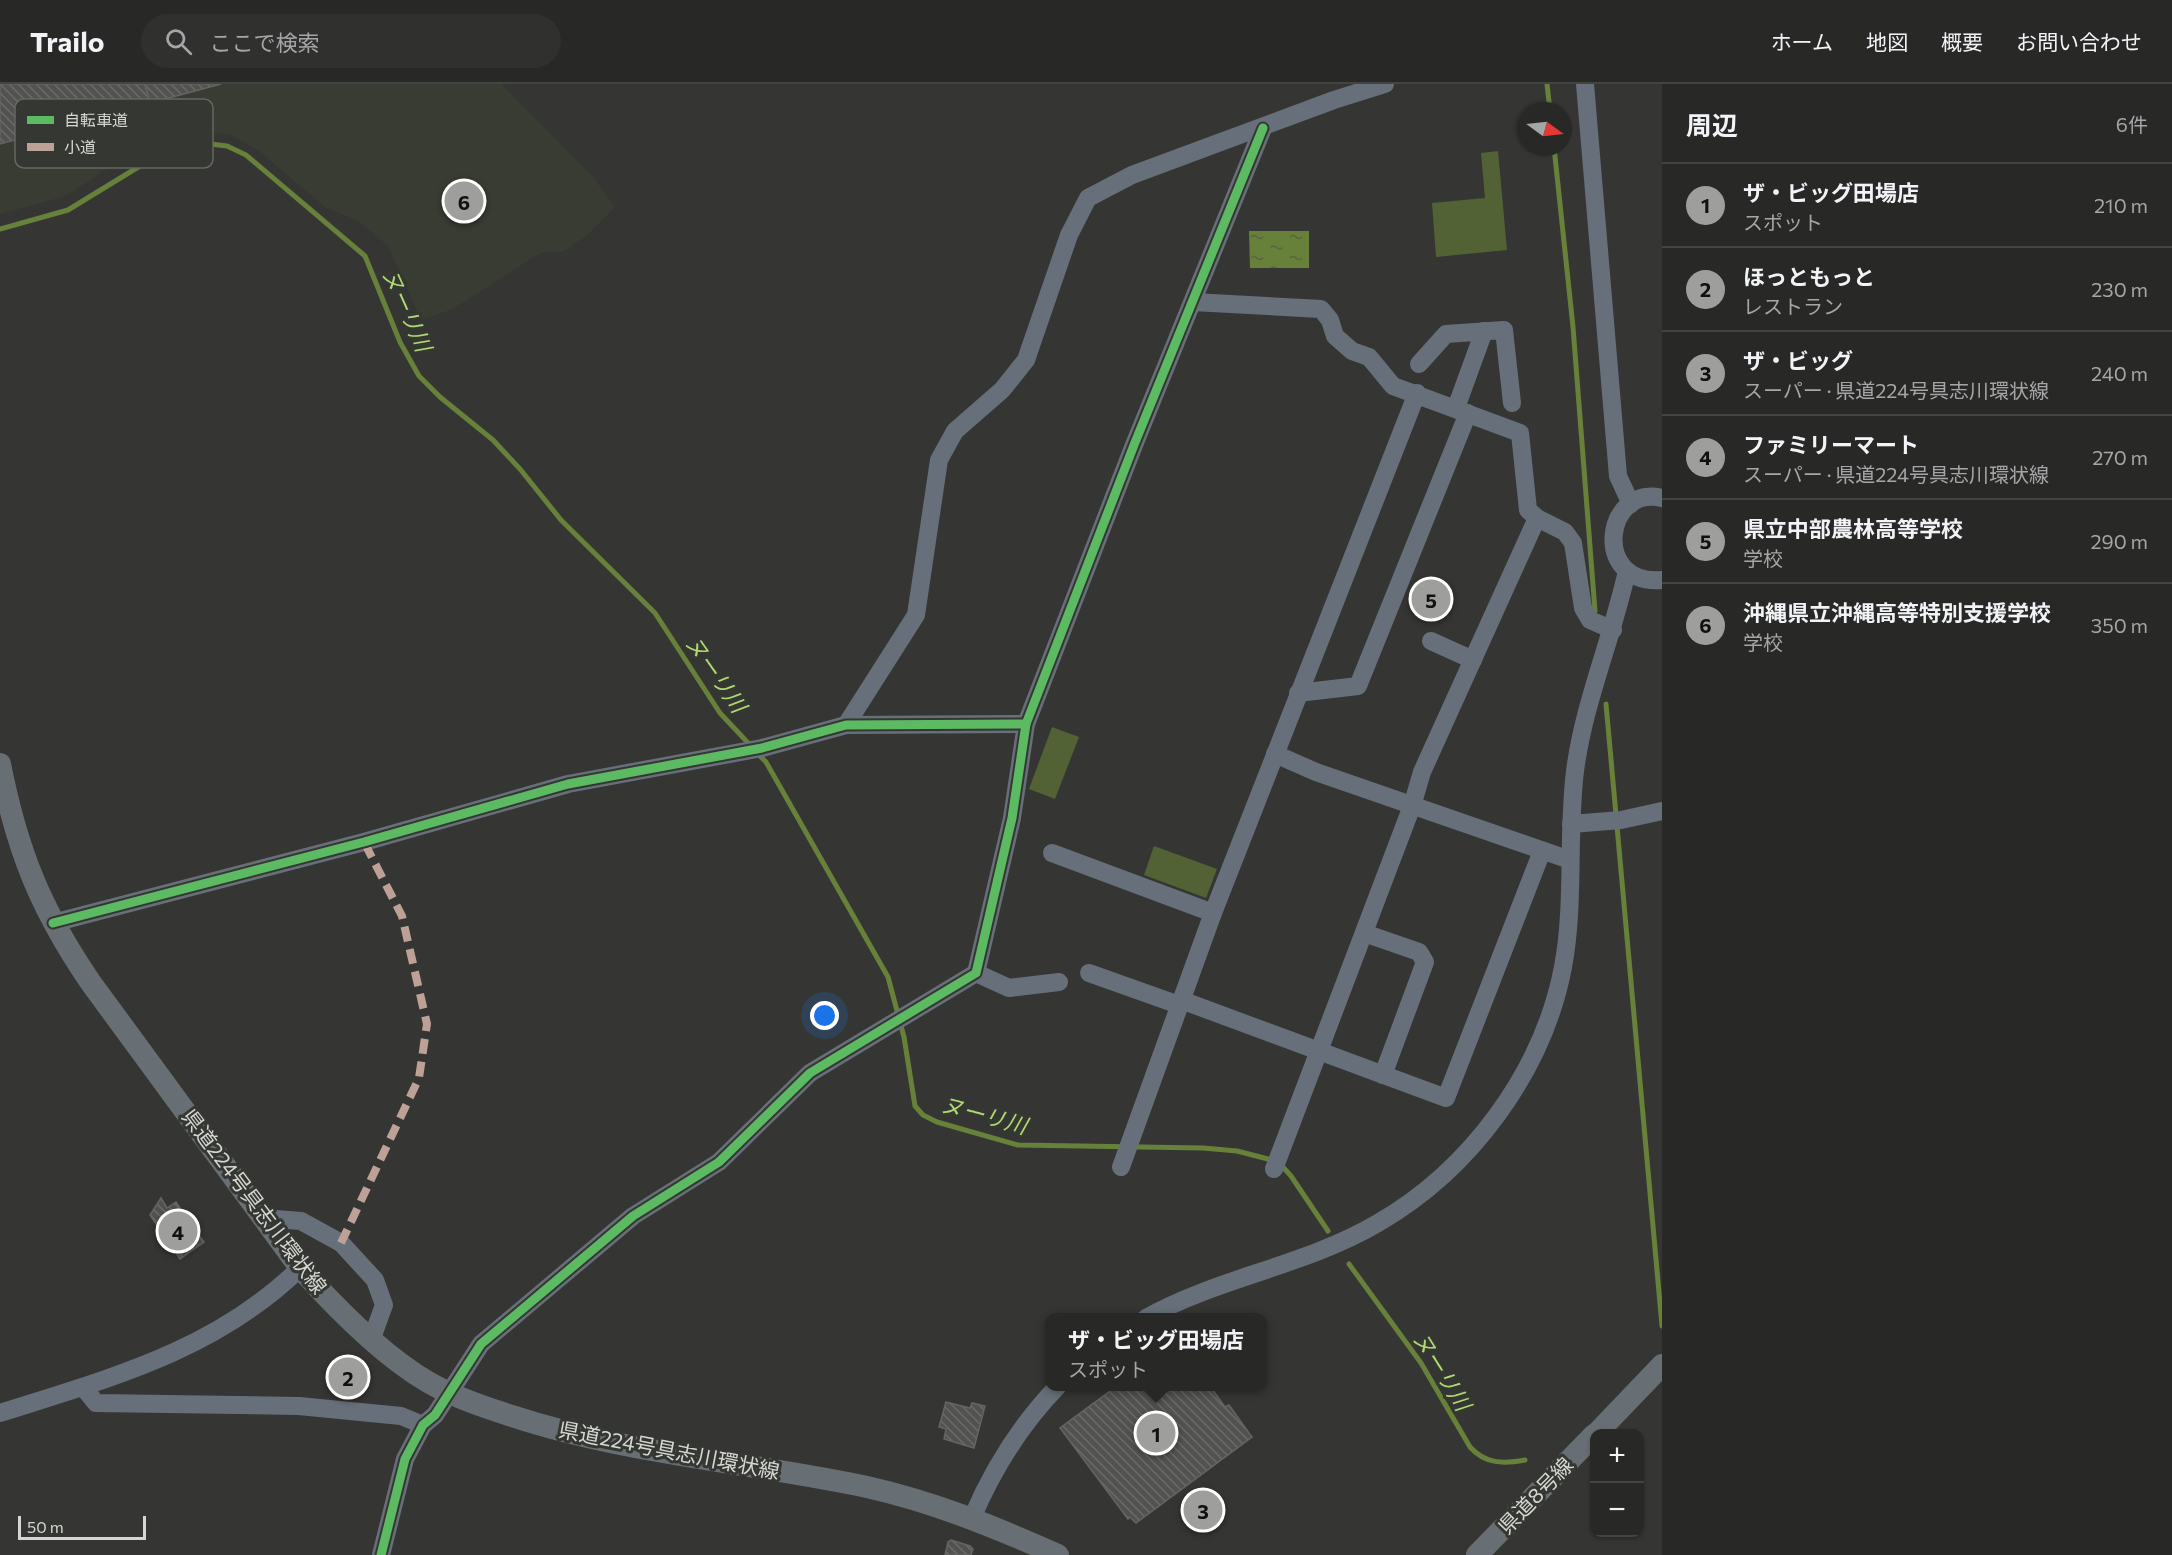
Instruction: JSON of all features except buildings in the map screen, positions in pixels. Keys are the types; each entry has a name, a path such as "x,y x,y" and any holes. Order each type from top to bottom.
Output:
{"main road":[{"name":"県道224号具志川環状線","path":"0,764 20,849 53,923 69,950 127,1034 300,1268 331,1303 421,1378 449,1393 502,1413 574,1435 867,1488 920,1500 972,1518 1058,1555"},
{"name":"県道8号線","path":"1600,1429 1658,1369"},
{"name":"県道8号線","path":"1478,1555 1590,1439"}],"street":[{"path":"846,725 916,615 939,460 955,431 1002,390 1026,360 1069,235 1088,198 1132,175 1334,100 1385,84"},
{"path":"1585,84 1618,476 1631,504"},
{"path":"381,1555 405,1459 423,1425 435,1415 481,1344 633,1216 719,1162 810,1073 976,973 1012,818 1026,724 1263,128"},
{"path":"1193,302 1321,309 1330,320 1335,336 1352,351 1369,357 1393,386 1520,433 1528,510 1537,518 1565,532 1569,537 1573,543 1583,608 1590,620 1613,630"},
{"path":"1419,364 1446,334 1504,330 1512,403"},
{"path":"1298,693 1358,686 1462,410 1484,331"},
{"path":"1121,1167 1213,913 1417,393"},
{"path":"1662,498 1644,498 1631,504 1615,524 1612,536 1613,549 1627,571 1649,580 1662,580"},
{"path":"1274,1169 1412,806 1422,772 1537,518"},
{"path":"1154,1313 1206,1288 1317,1252 1348,1239 1409,1203 1461,1157 1507,1100 1540,1040 1553,1006 1563,967 1567,933 1575,770 1594,678 1613,630 1627,571"},
{"path":"1431,641 1473,660"},
{"path":"53,923 364,842 568,784 762,748 846,725 1026,724"},
{"path":"1275,754 1412,806 1570,860"},
{"path":"1571,824 1621,820 1662,811"},
{"path":"1089,973 1319,1051 1446,1098 1542,851"},
{"path":"1052,853 1213,913"},
{"path":"1364,933 1419,952 1425,962 1383,1075"},
{"path":"976,973 1009,988 1059,982"},
{"path":"263,1218 301,1221 341,1243 375,1280 384,1305 372,1338"},
{"path":"0,1413 179,1351 231,1323 269,1297 300,1268"},
{"path":"83,1386 96,1403 299,1406 400,1416 423,1425"},
{"path":"972,1518 988,1480 1002,1458 1054,1391"}],"shaded area":[{"path":"0,84 501,84 593,177 615,207 586,236 563,252 542,252 453,309 421,320 388,246 357,220 326,208 259,151 229,134 213,133 213,99 15,99 15,168 108,168 66,196 0,214"},
{"path":"1498,151 1507,250 1436,257 1432,203 1485,198 1481,153"},
{"path":"1052,727 1079,737 1055,799 1029,789"},
{"path":"1154,846 1217,869 1206,898 1144,875"}],"water":[{"path":"1249,231 1309,231 1309,268 1250,268"}],"waterway":[{"path":"1547,84 1549,102"},
{"name":"ヌーリ川","path":"213,144 227,146 246,155 365,256 400,342 419,376 440,397 493,440 561,520 655,613 720,713 750,745"},
{"path":"1555,156 1573,327 1595,611"},
{"name":"ヌーリ川","path":"0,229 68,210 137,168"},
{"path":"1606,704 1662,1326"},
{"name":"ヌーリ川","path":"759,755 766,762 888,977 904,1037 915,1106 923,1115 937,1122 1018,1145 1203,1148 1237,1151 1268,1159 1282,1166 1291,1176 1328,1231"},
{"name":"ヌーリ川","path":"1349,1264 1421,1363 1470,1447 1488,1460 1509,1462 1525,1460"}],"marked path":[{"path":"341,1243 419,1078 427,1024 402,916 364,842"}],"cycle path":[{"path":"381,1555 405,1459 423,1425 435,1415 481,1344 633,1216 719,1162 810,1073 976,973 1012,818 1026,724 1134,445 1263,128"},
{"path":"53,923 364,842 568,784 762,748 846,725 1026,724"}],"place":[{"name":"沖縄県立沖縄高等特別支援学校","path":"464,201"},
{"name":"県立中部農林高等学校","path":"1431,599"},
{"name":"ファミリーマート","path":"178,1231"},
{"name":"ほっともっと","path":"348,1377"},
{"name":"ザ・ビッグ田場店","path":"1156,1433"},
{"name":"ザ・ビッグ","path":"1203,1510"}]}
